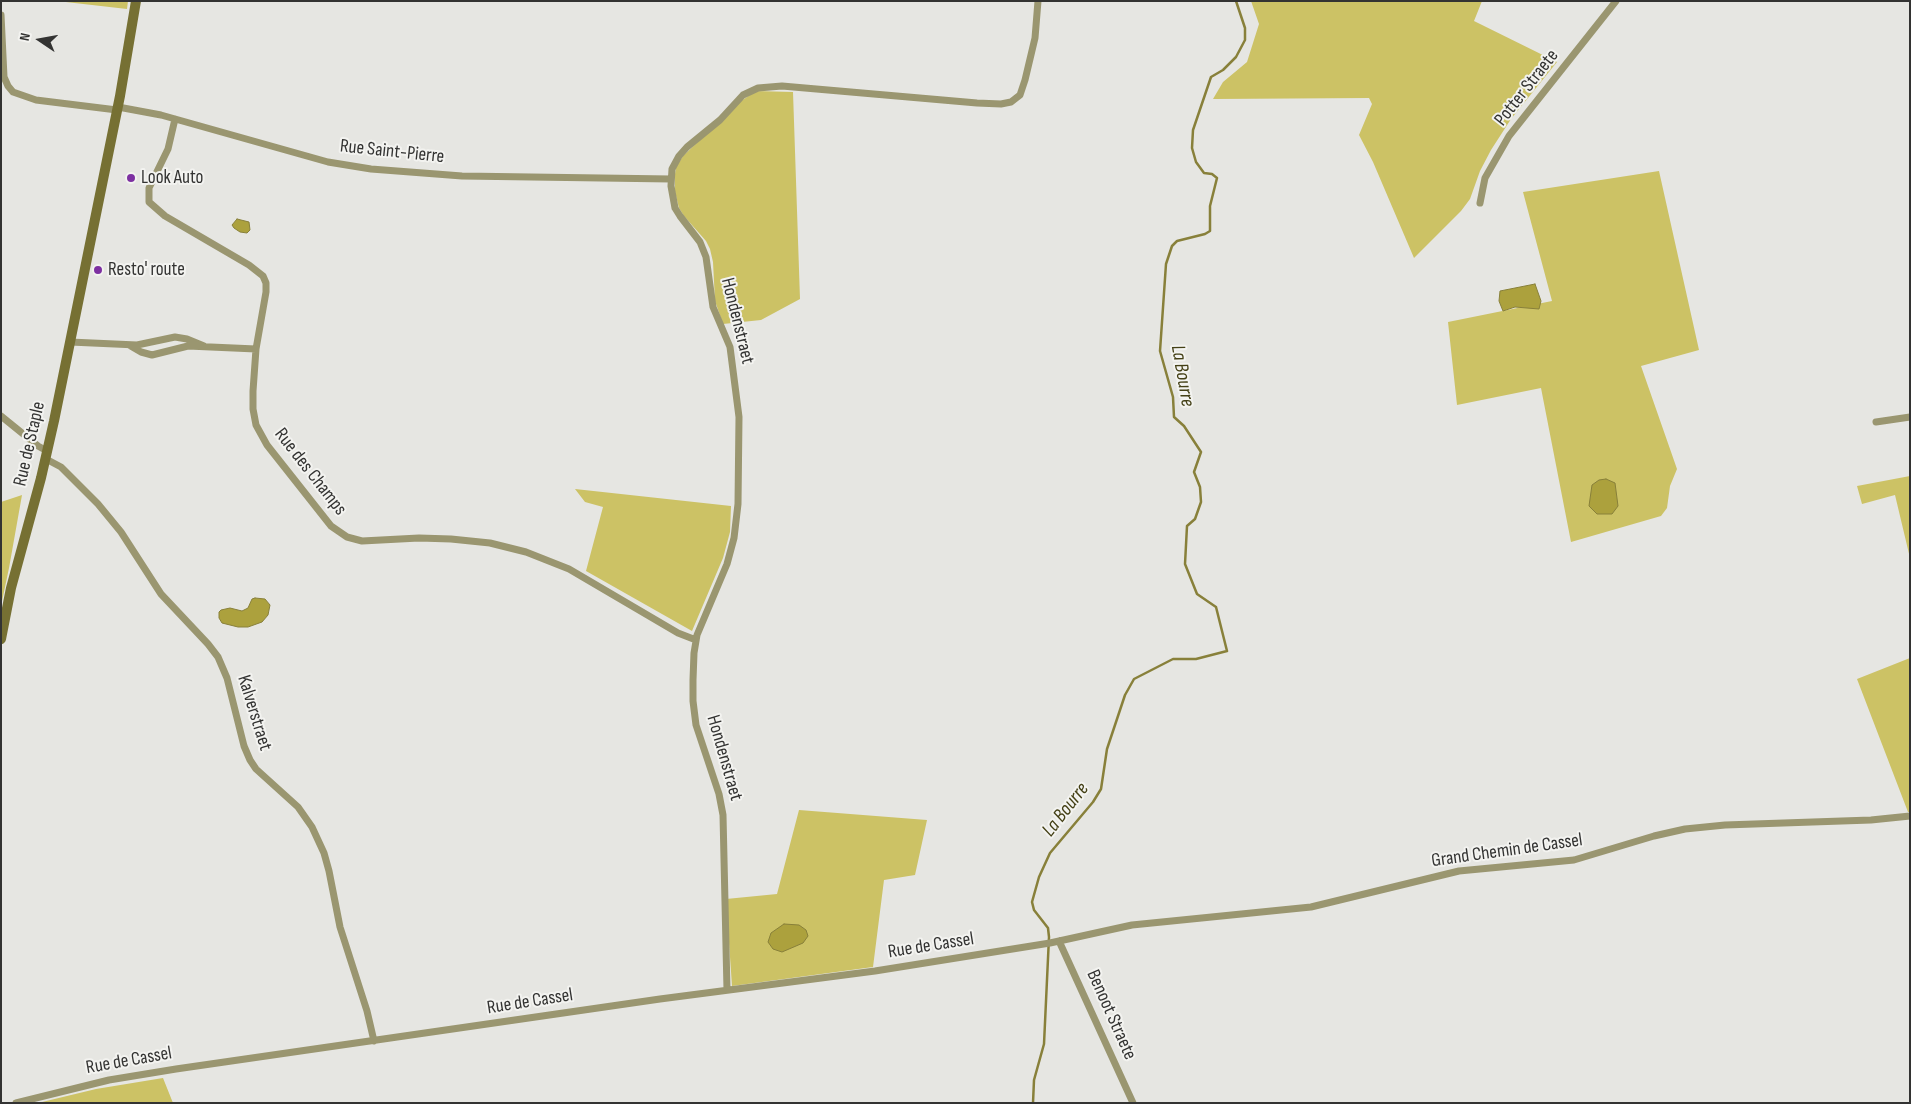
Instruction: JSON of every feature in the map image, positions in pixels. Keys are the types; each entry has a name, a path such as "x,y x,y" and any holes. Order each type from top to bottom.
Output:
{"main road":[{"name":"Rue de Staple","path":"1,639 18,562 46,455 70,342 81,286 85,237 104,145 117,112 135,1"}],"street":[{"name":"Hondenstraet","path":"727,990 722,814 719,794 699,738 694,716 693,688 696,640 727,564 734,538 738,504 739,424 730,347 713,307 706,256 697,237 677,212 672,196 671,179 674,165 682,151 720,120 743,95 758,88 782,86 977,103 1004,104 1011,102 1020,95 1025,80 1036,32 1038,1"},
{"name":"Potter Straete","path":"1480,203 1485,178 1509,136 1616,1"},
{"name":"Rue Saint-Pierre","path":"1,15 6,81 10,89 22,96 36,100 175,119 328,162 371,169 470,176 671,179"},
{"name":"Rue des Champs","path":"175,119 168,149 150,188 149,202 165,216 261,273 266,283 266,292 256,349 252,403 258,430 267,445 323,518 338,532 347,537 362,541 418,538 458,540 490,543 526,552 569,569 678,632 696,640"},
{"path":"70,342 146,344 175,336 204,346"},
{"path":"128,345 152,355 183,347 204,346 256,349"},
{"name":"Kalverstraet","path":"1,416 38,446 98,504 121,532 157,589 218,657 226,678 244,746 250,760 256,769 298,807 312,828 324,854 330,871 340,927 367,1012 374,1041"},
{"path":"1876,422 1910,417"},
{"name":"Grand Chemin de Cassel","path":"1047,944 1132,925 1275,912 1322,905 1466,870 1574,860 1654,836 1685,829 1725,825 1871,820 1910,816"},
{"name":"Benoot Straete","path":"1059,941 1133,1103"},
{"name":"Rue de Cassel","path":"16,1103 90,1084 137,1075 727,990 875,971 1047,944"}],"shaded area":[{"path":"57,1 128,1 127,9"},
{"path":"1251,1 1482,1 1474,21 1557,62 1511,119 1491,150 1480,171 1470,199 1461,211 1414,258 1373,162 1359,135 1372,104 1369,98 1213,99 1223,82 1247,62 1259,24"},
{"path":"756,91 793,92 800,299 761,320 723,324 715,301 713,262 710,249 706,241 679,208 675,192 675,174 676,167 683,156 741,101"},
{"path":"1659,171 1699,350 1641,366 1677,469 1670,486 1667,508 1661,516 1571,542 1541,388 1457,405 1448,322 1552,301 1523,192"},
{"path":"237,219 249,222 250,230 247,233 240,232 234,228 232,225"},
{"path":"1535,284 1541,301 1539,309 1515,307 1503,311 1499,301 1500,291"},
{"path":"1910,476 1910,558 1895,495 1862,504 1857,486"},
{"path":"1606,479 1615,483 1618,506 1612,514 1597,514 1589,506 1592,485 1599,480"},
{"path":"575,489 731,506 730,532 723,558 692,631 586,571 603,507 585,502"},
{"path":"22,495 9,568 1,606 1,502"},
{"path":"252,599 265,599 270,605 268,615 262,622 248,627 238,627 222,623 219,618 221,610 230,608 242,611 248,608"},
{"path":"1910,658 1910,812 1908,812 1857,679"},
{"path":"799,810 927,820 915,875 884,880 873,967 732,986 726,899 777,894"},
{"path":"784,924 799,925 806,930 808,936 803,943 782,952 773,949 768,942 771,933"},
{"path":"163,1078 173,1103 38,1103 96,1089"}],"waterway":[{"name":"La Bourre","path":"1033,1103 1034,1080 1044,1044 1049,937 1048,928 1034,910 1032,902 1039,877 1050,853 1093,802 1101,789 1107,749 1125,695 1134,679 1173,659 1196,659 1227,651 1216,607 1197,594 1185,564 1187,526 1195,519 1201,502 1200,487 1194,472 1201,452 1184,426 1174,417 1173,397 1160,351 1166,264 1172,246 1177,241 1210,231 1210,206 1217,178 1212,174 1204,173 1196,162 1192,148 1193,130 1211,77 1223,70 1236,57 1245,40 1245,28 1236,1"}],"place":[{"name":"Look Auto","path":"131,178"},
{"name":"Resto' route","path":"98,270"}]}
